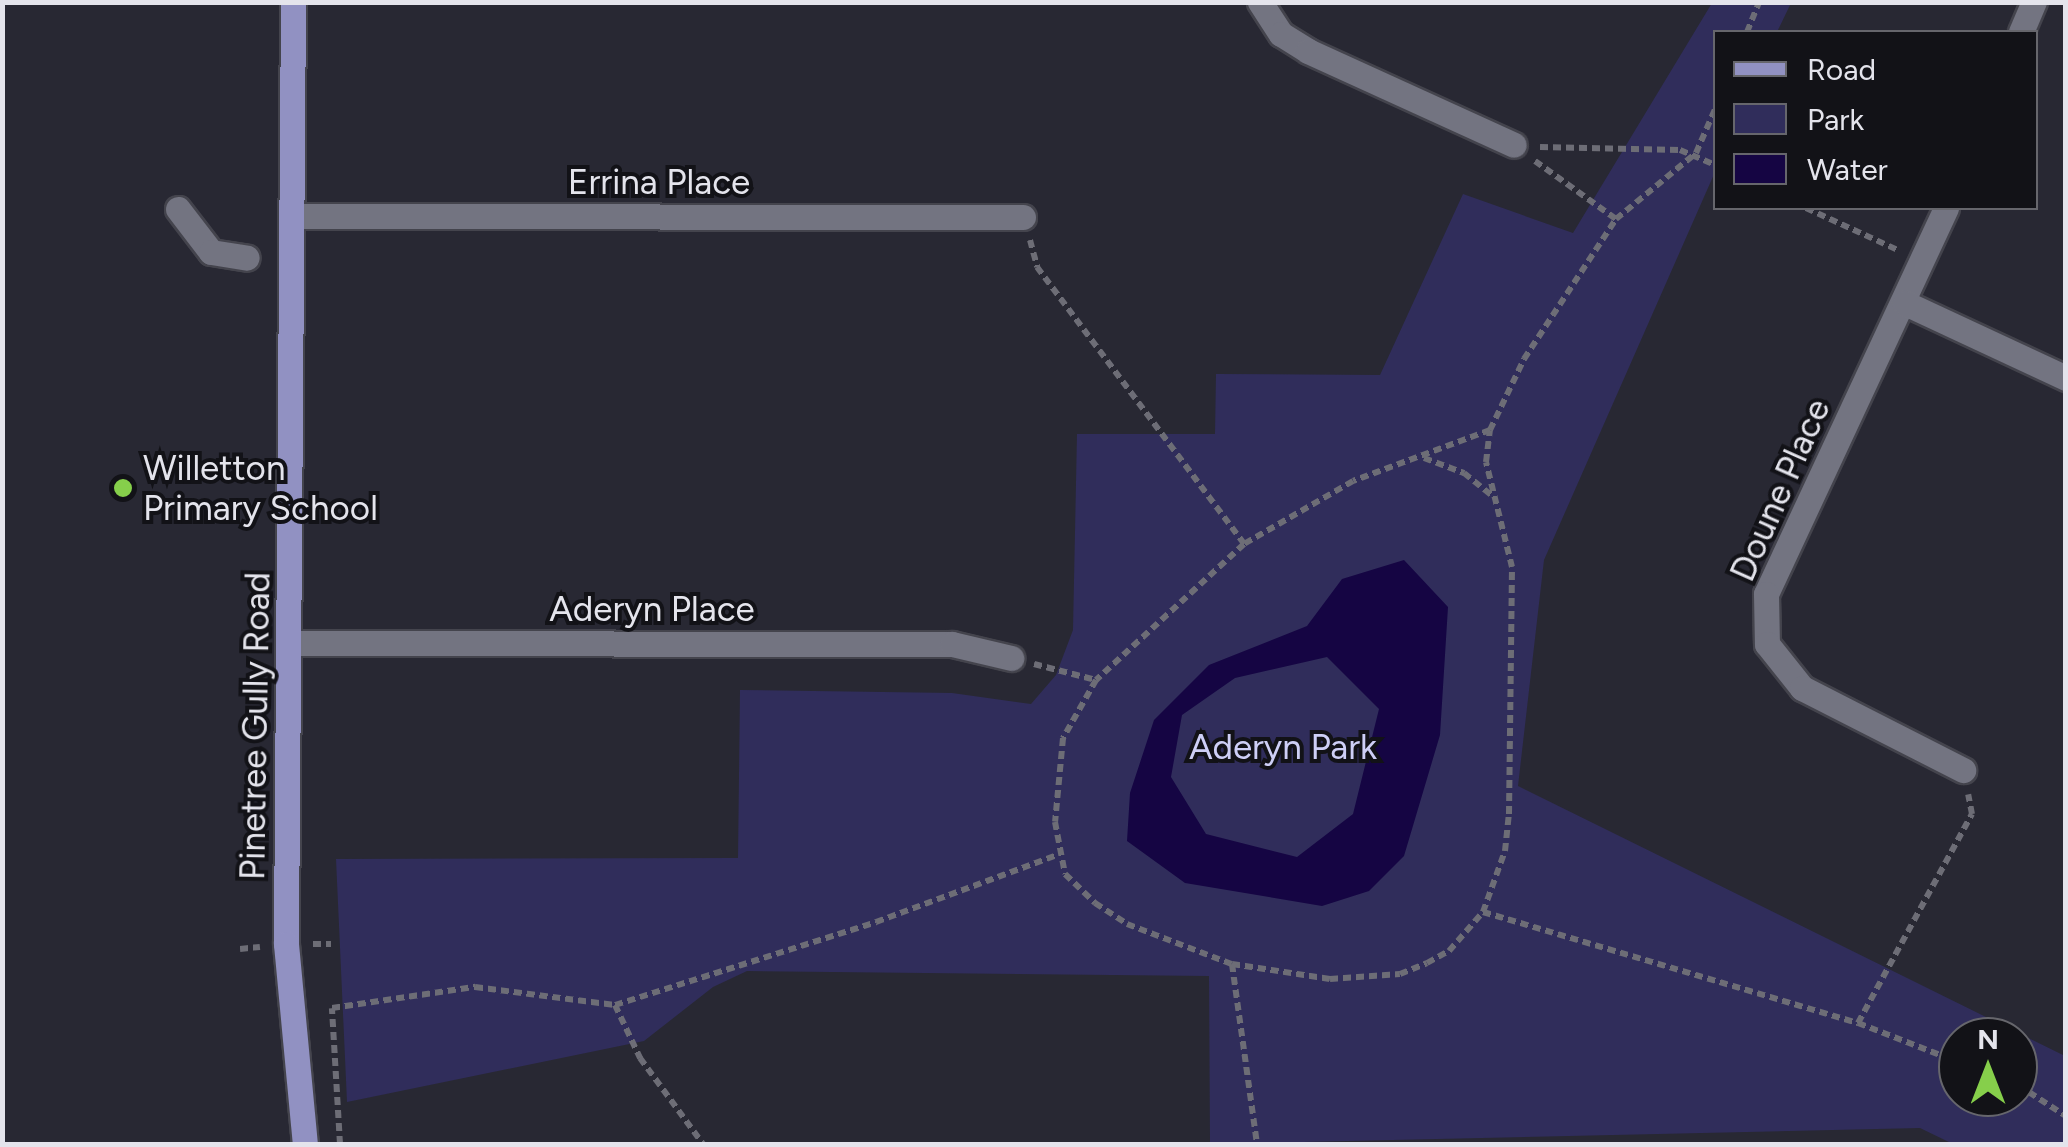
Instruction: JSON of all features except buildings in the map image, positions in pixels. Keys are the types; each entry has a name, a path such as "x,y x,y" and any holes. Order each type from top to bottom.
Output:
{"main road":[{"name":"Pinetree Gully Road","path":"291,4 292,643 286,944 305,1144"}],"street":[{"path":"1260,2 1281,34 1308,51 1514,146"},
{"path":"2023,30 2034,2"},
{"path":"178,208 211,252 246,258"},
{"name":"Doune Place","path":"1945,210 1766,594 1767,644 1802,688 1963,770"},
{"name":"Errina Place","path":"294,216 1023,217"},
{"path":"1905,303 2066,378"},
{"name":"Aderyn Place","path":"292,643 952,644 1011,658"}],"path":[{"path":"1748,30 1759,2"},
{"path":"1490,430 1353,482 1244,544 1096,680 1063,738 1058,855 1065,874 1095,903 1127,924 1232,964 1330,979 1400,974 1450,951 1483,912 1505,851 1509,814 1512,566 1486,462 1490,430 1524,359 1616,219 1696,153 1713,114"},
{"path":"1514,146 1696,153 1713,163"},
{"path":"1514,146 1616,219"},
{"path":"1810,210 1923,262"},
{"path":"1023,217 1037,267 1244,544"},
{"path":"1423,458 1464,474 1493,496"},
{"path":"1011,658 1096,680"},
{"path":"1858,1022 1972,814 1963,770"},
{"path":"340,1144 332,1008 475,987 615,1005 876,922 1058,855"},
{"path":"1483,912 1858,1022 1938,1054"},
{"path":"1232,964 1257,1144"},
{"path":"615,1005 640,1058 703,1144"},
{"path":"2038,1098 2066,1116"}],"green space":[{"name":"Aderyn Park","path":"1712,3 1791,3 1778,30 1713,30 1713,177 1544,560 1518,786 1986,1017 1938,1017 1938,1117 2038,1117 2038,1043 2065,1056 2065,1144 1953,1144 1920,1128 1210,1144 1209,976 747,971 713,987 644,1041 347,1102 336,859 738,858 740,690 952,693 1031,704 1056,675 1073,630 1077,434 1215,434 1216,374 1380,375 1463,194 1573,233"}],"water":[{"path":"1404,560 1448,607 1440,735 1404,856 1369,891 1322,906 1185,883 1127,841 1130,793 1154,720 1209,665 1307,626 1342,579","holes":["1327,657 1379,709 1353,814 1297,857 1206,834 1171,777 1182,715 1235,678"]}],"place":[{"name":"Willetton Primary School","path":"123,488"}]}
